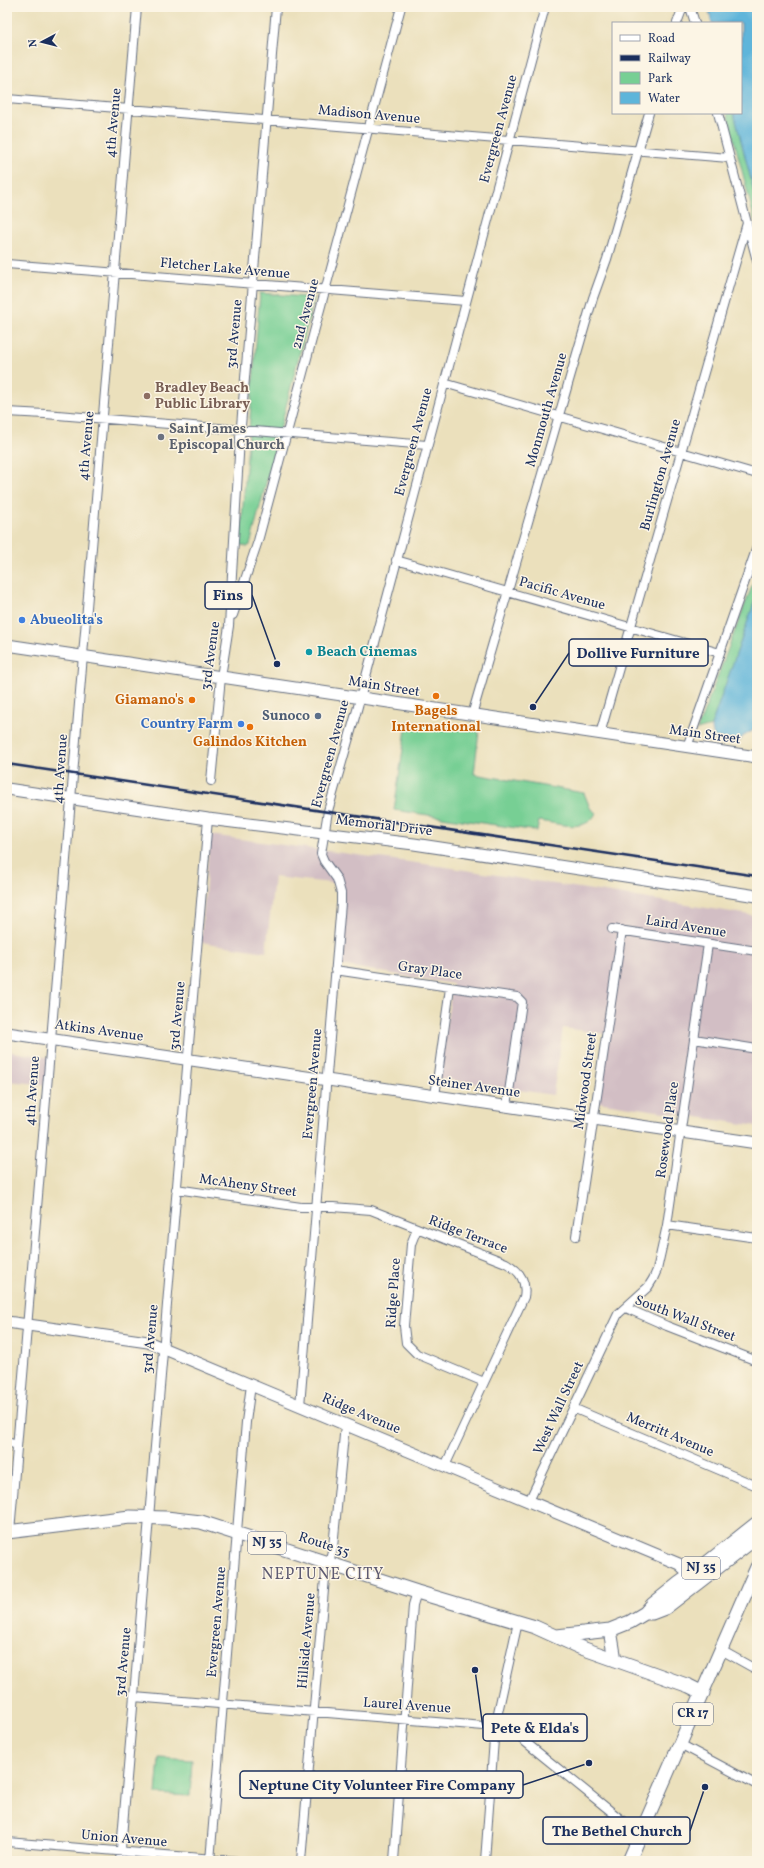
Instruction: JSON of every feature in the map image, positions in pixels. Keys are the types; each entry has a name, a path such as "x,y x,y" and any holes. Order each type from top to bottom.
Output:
{"main road":[{"name":"Route 35","path":"8,1532 130,1517 166,1518 202,1522 417,1592 518,1622 557,1636 610,1630 630,1622 645,1613"},
{"name":"NJ 35","path":"645,1613 653,1604 757,1523"},
{"name":"NJ 35","path":"645,1613 652,1613 665,1608 757,1537"},
{"name":"CR 17","path":"629,1861 757,1567"},
{"path":"610,1630 615,1660"},
{"path":"557,1636 579,1648 702,1693"}],"street":[{"name":"4th Avenue","path":"8,1532 28,1325 137,7"},
{"name":"3rd Avenue","path":"211,782 221,677 230,626 240,430 276,7"},
{"name":"2nd Avenue","path":"230,626 258,541 401,7"},
{"name":"Evergreen Avenue","path":"300,1406 341,893 337,879 324,861 322,854 324,833 328,811 360,698 545,7"},
{"path":"677,22 683,7"},
{"path":"690,7 695,22"},
{"name":"Madison Avenue","path":"7,99 729,158"},
{"name":"Monmouth Avenue","path":"472,715 593,298 607,259 649,114"},
{"path":"718,114 757,261"},
{"name":"Burlington Avenue","path":"600,734 747,223"},
{"name":"Fletcher Lake Avenue","path":"7,264 466,301"},
{"path":"444,383 757,474"},
{"path":"7,412 102,418 427,445"},
{"path":"687,747 757,547"},
{"name":"Pacific Avenue","path":"396,560 720,653"},
{"name":"Main Street","path":"7,645 757,758"},
{"name":"Memorial Drive","path":"7,789 208,819 430,846 757,896"},
{"name":"3rd Avenue","path":"120,1861 208,819"},
{"name":"Laird Avenue","path":"612,929 757,951"},
{"name":"Midwood Street","path":"576,1236 622,930"},
{"name":"Rosewood Place","path":"626,1308 653,1279 657,1270 667,1225 708,944"},
{"name":"Gray Place","path":"335,970 450,988 517,996 521,999 522,1002 507,1106"},
{"path":"435,1096 450,988"},
{"name":"Atkins Avenue","path":"7,1032 187,1059"},
{"path":"694,1039 757,1049"},
{"name":"Steiner Avenue","path":"187,1059 757,1143"},
{"name":"McAheny Street","path":"176,1189 301,1207 316,1207"},
{"name":"Ridge Terrace","path":"316,1207 371,1210 506,1263 515,1269 523,1278 525,1285 524,1297 445,1466"},
{"path":"667,1225 757,1238"},
{"name":"Ridge Place","path":"417,1229 410,1251 404,1326 406,1343 417,1354 484,1382"},
{"name":"South Wall Street","path":"612,1327 618,1314 626,1308 667,1326 757,1361"},
{"name":"Ridge Avenue","path":"7,1322 148,1342 678,1564 692,1575"},
{"name":"West Wall Street","path":"529,1501 612,1327"},
{"name":"Evergreen Avenue","path":"210,1860 246,1422 251,1385"},
{"name":"Merritt Avenue","path":"573,1408 757,1486"},
{"name":"Hillside Avenue","path":"302,1861 325,1578 333,1547 345,1425"},
{"path":"7,1442 17,1445"},
{"path":"394,1861 413,1605 417,1592"},
{"path":"485,1861 495,1726 518,1622"},
{"path":"721,1650 757,1670"},
{"name":"Laurel Avenue","path":"134,1697 508,1728 629,1826 641,1833"},
{"path":"680,1744 757,1785"},
{"name":"Union Avenue","path":"7,1842 210,1860 238,1861"}],"shaded area":[{"path":"210,835 446,867 757,916 757,1126 597,1102 606,1034 563,1028 553,1095 437,1078 453,984 340,965 341,884 274,877 266,952 201,942"},
{"path":"7,1051 52,1058 50,1085 7,1081"}],"green space":[{"path":"727,114 734,114 757,203 757,229"},
{"path":"260,293 314,298 250,545 247,547 241,545 240,543"},
{"path":"757,573 757,595 711,726 697,730"},
{"path":"407,722 479,731 474,774 584,793 590,808 596,813 586,823 579,825 571,826 539,821 537,831 394,810"},
{"path":"159,1758 192,1760 190,1796 156,1794"}],"water":[{"path":"708,7 757,7 757,203 734,114 742,114 742,22 712,22"},
{"path":"757,595 757,728 742,737 740,741 714,737 711,726"}],"railway":[{"path":"7,764 757,876"}],"place":[{"name":"Bradley Beach Public Library","path":"147,396"},
{"name":"Saint James Episcopal Church","path":"161,437"},
{"name":"Abueolita's","path":"22,620"},
{"name":"Beach Cinemas","path":"309,652"},
{"name":"Fins","path":"277,664"},
{"name":"Bagels International","path":"436,696"},
{"name":"Giamano's","path":"192,700"},
{"name":"Dollive Furniture","path":"533,707"},
{"name":"Sunoco","path":"318,716"},
{"name":"Country Farm","path":"241,724"},
{"name":"Galindos Kitchen","path":"250,727"},
{"name":"Pete & Elda's","path":"475,1670"},
{"name":"Neptune City Volunteer Fire Company","path":"589,1763"},
{"name":"The Bethel Church","path":"705,1787"}],"district":[{"name":"NEPTUNE CITY","path":"323,1575"}]}
